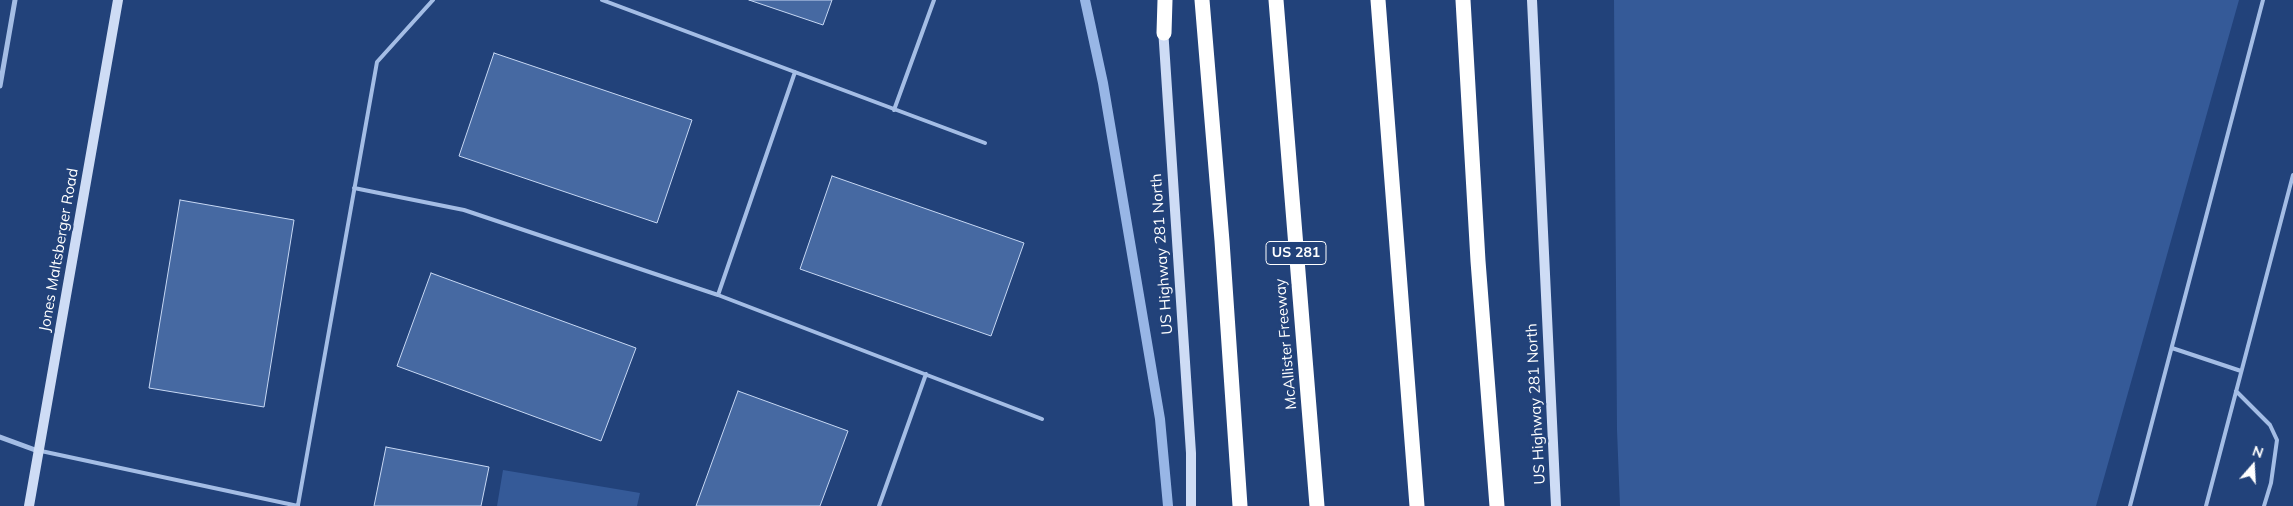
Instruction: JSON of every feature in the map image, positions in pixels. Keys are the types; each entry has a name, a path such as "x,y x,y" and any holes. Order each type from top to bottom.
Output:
{"highway":[{"path":"1164,33 1166,0"},
{"path":"1202,0 1222,241 1240,506"},
{"name":"McAllister Freeway","path":"1276,0 1316,506"},
{"path":"1378,0 1417,506"},
{"path":"1463,0 1478,261 1497,506"}],"main road":[{"name":"Jones Maltsberger Road","path":"29,506 118,0"},
{"name":"US Highway 281 North","path":"1158,0 1164,33 1191,453 1191,506"},
{"name":"US Highway 281 North","path":"1532,0 1556,506"}],"street":[{"path":"0,86 15,0"},
{"path":"0,437 38,451"}],"lane":[{"path":"38,451 298,506 377,62 433,0"},
{"path":"602,0 985,143"},
{"path":"894,110 934,0"},
{"path":"2130,506 2263,0"},
{"path":"718,295 795,72"},
{"path":"2206,506 2293,175"},
{"path":"354,188 464,210 718,295 1042,419"},
{"path":"2172,348 2241,371"},
{"path":"879,506 926,374"},
{"path":"2236,391 2270,425 2277,440 2271,483 2264,506"}],"shaded area":[{"path":"1614,0 2239,0 2096,506 1620,506 1617,430"},
{"path":"503,470 640,493 637,506 497,506"}],"building":[{"path":"749,0 832,0 823,25"},
{"path":"494,53 692,120 657,223 459,156"},
{"path":"832,176 1024,243 991,336 800,269"},
{"path":"180,200 294,220 264,407 149,388"},
{"path":"431,273 636,348 601,441 397,366"},
{"path":"738,391 848,431 820,506 696,506"},
{"path":"386,447 489,467 481,506 374,506"}],"waterway":[{"path":"1085,0 1103,83 1160,419 1168,506"}]}
